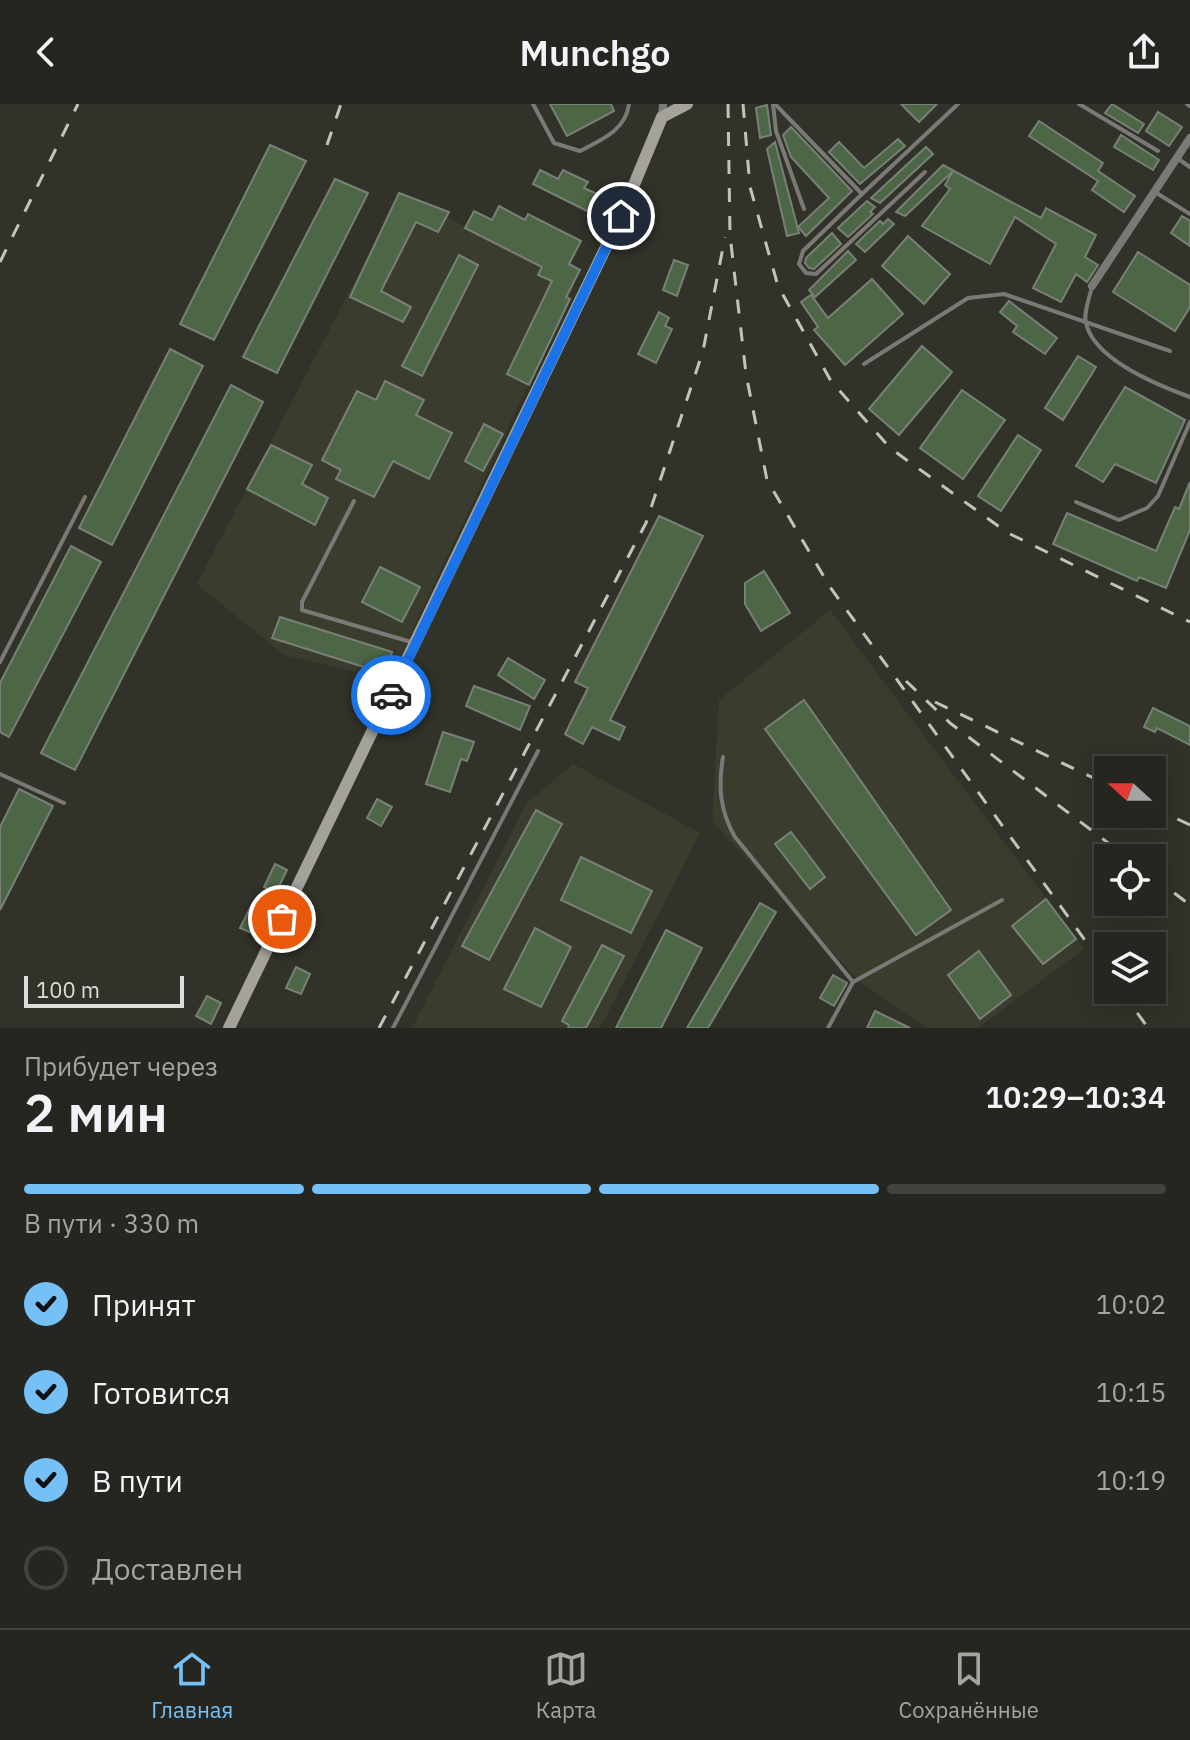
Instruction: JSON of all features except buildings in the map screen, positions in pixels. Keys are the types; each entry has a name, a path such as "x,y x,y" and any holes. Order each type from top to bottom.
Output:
{"main road":[{"path":"229,1028 621,216 662,111 687,104"}],"street":[{"path":"1092,286 1190,138"}],"lane":[{"path":"533,104 554,143 580,151 611,135 628,115 629,104"},
{"path":"774,104 862,194"},
{"path":"774,104 776,131 804,209"},
{"path":"925,172 816,274 806,273 799,264 803,251 958,104"},
{"path":"1079,104 1158,151"},
{"path":"1177,158 1190,167"},
{"path":"1155,192 1190,214"},
{"path":"1092,286 1085,320 1094,345 1155,384 1190,397"},
{"path":"864,364 968,298 1004,294 1170,351"},
{"path":"1076,502 1119,520 1147,508 1158,496 1190,422"},
{"path":"0,662 85,497"},
{"path":"354,501 302,602 302,610 417,644"},
{"path":"393,1028 538,751"},
{"path":"723,757 720,797 735,837 853,982"},
{"path":"0,774 64,803"},
{"path":"828,1028 853,982 1002,900"}],"shaded area":[{"path":"401,192 575,286 389,680 284,655 197,584"},
{"path":"830,610 1084,949 978,1028 927,1028 859,981 712,821 719,700"},
{"path":"573,764 700,833 600,1028 412,1028 526,804"}],"railway":[{"path":"0,262 78,104"},
{"path":"327,145 341,104"},
{"path":"728,104 730,235 746,374 767,480 830,587 1094,953"},
{"path":"743,104 750,187 778,286 831,381 890,448 1008,533 1190,622"},
{"path":"379,1028 646,523 703,351 725,237"},
{"path":"906,681 950,723 1110,844"},
{"path":"935,702 1094,778"},
{"path":"1166,814 1190,825"},
{"path":"1166,887 1190,905"},
{"path":"1131,1004 1148,1028"}],"way so far":[{"path":"282,919 391,695"}],"route":[{"path":"391,695 621,216"}]}
